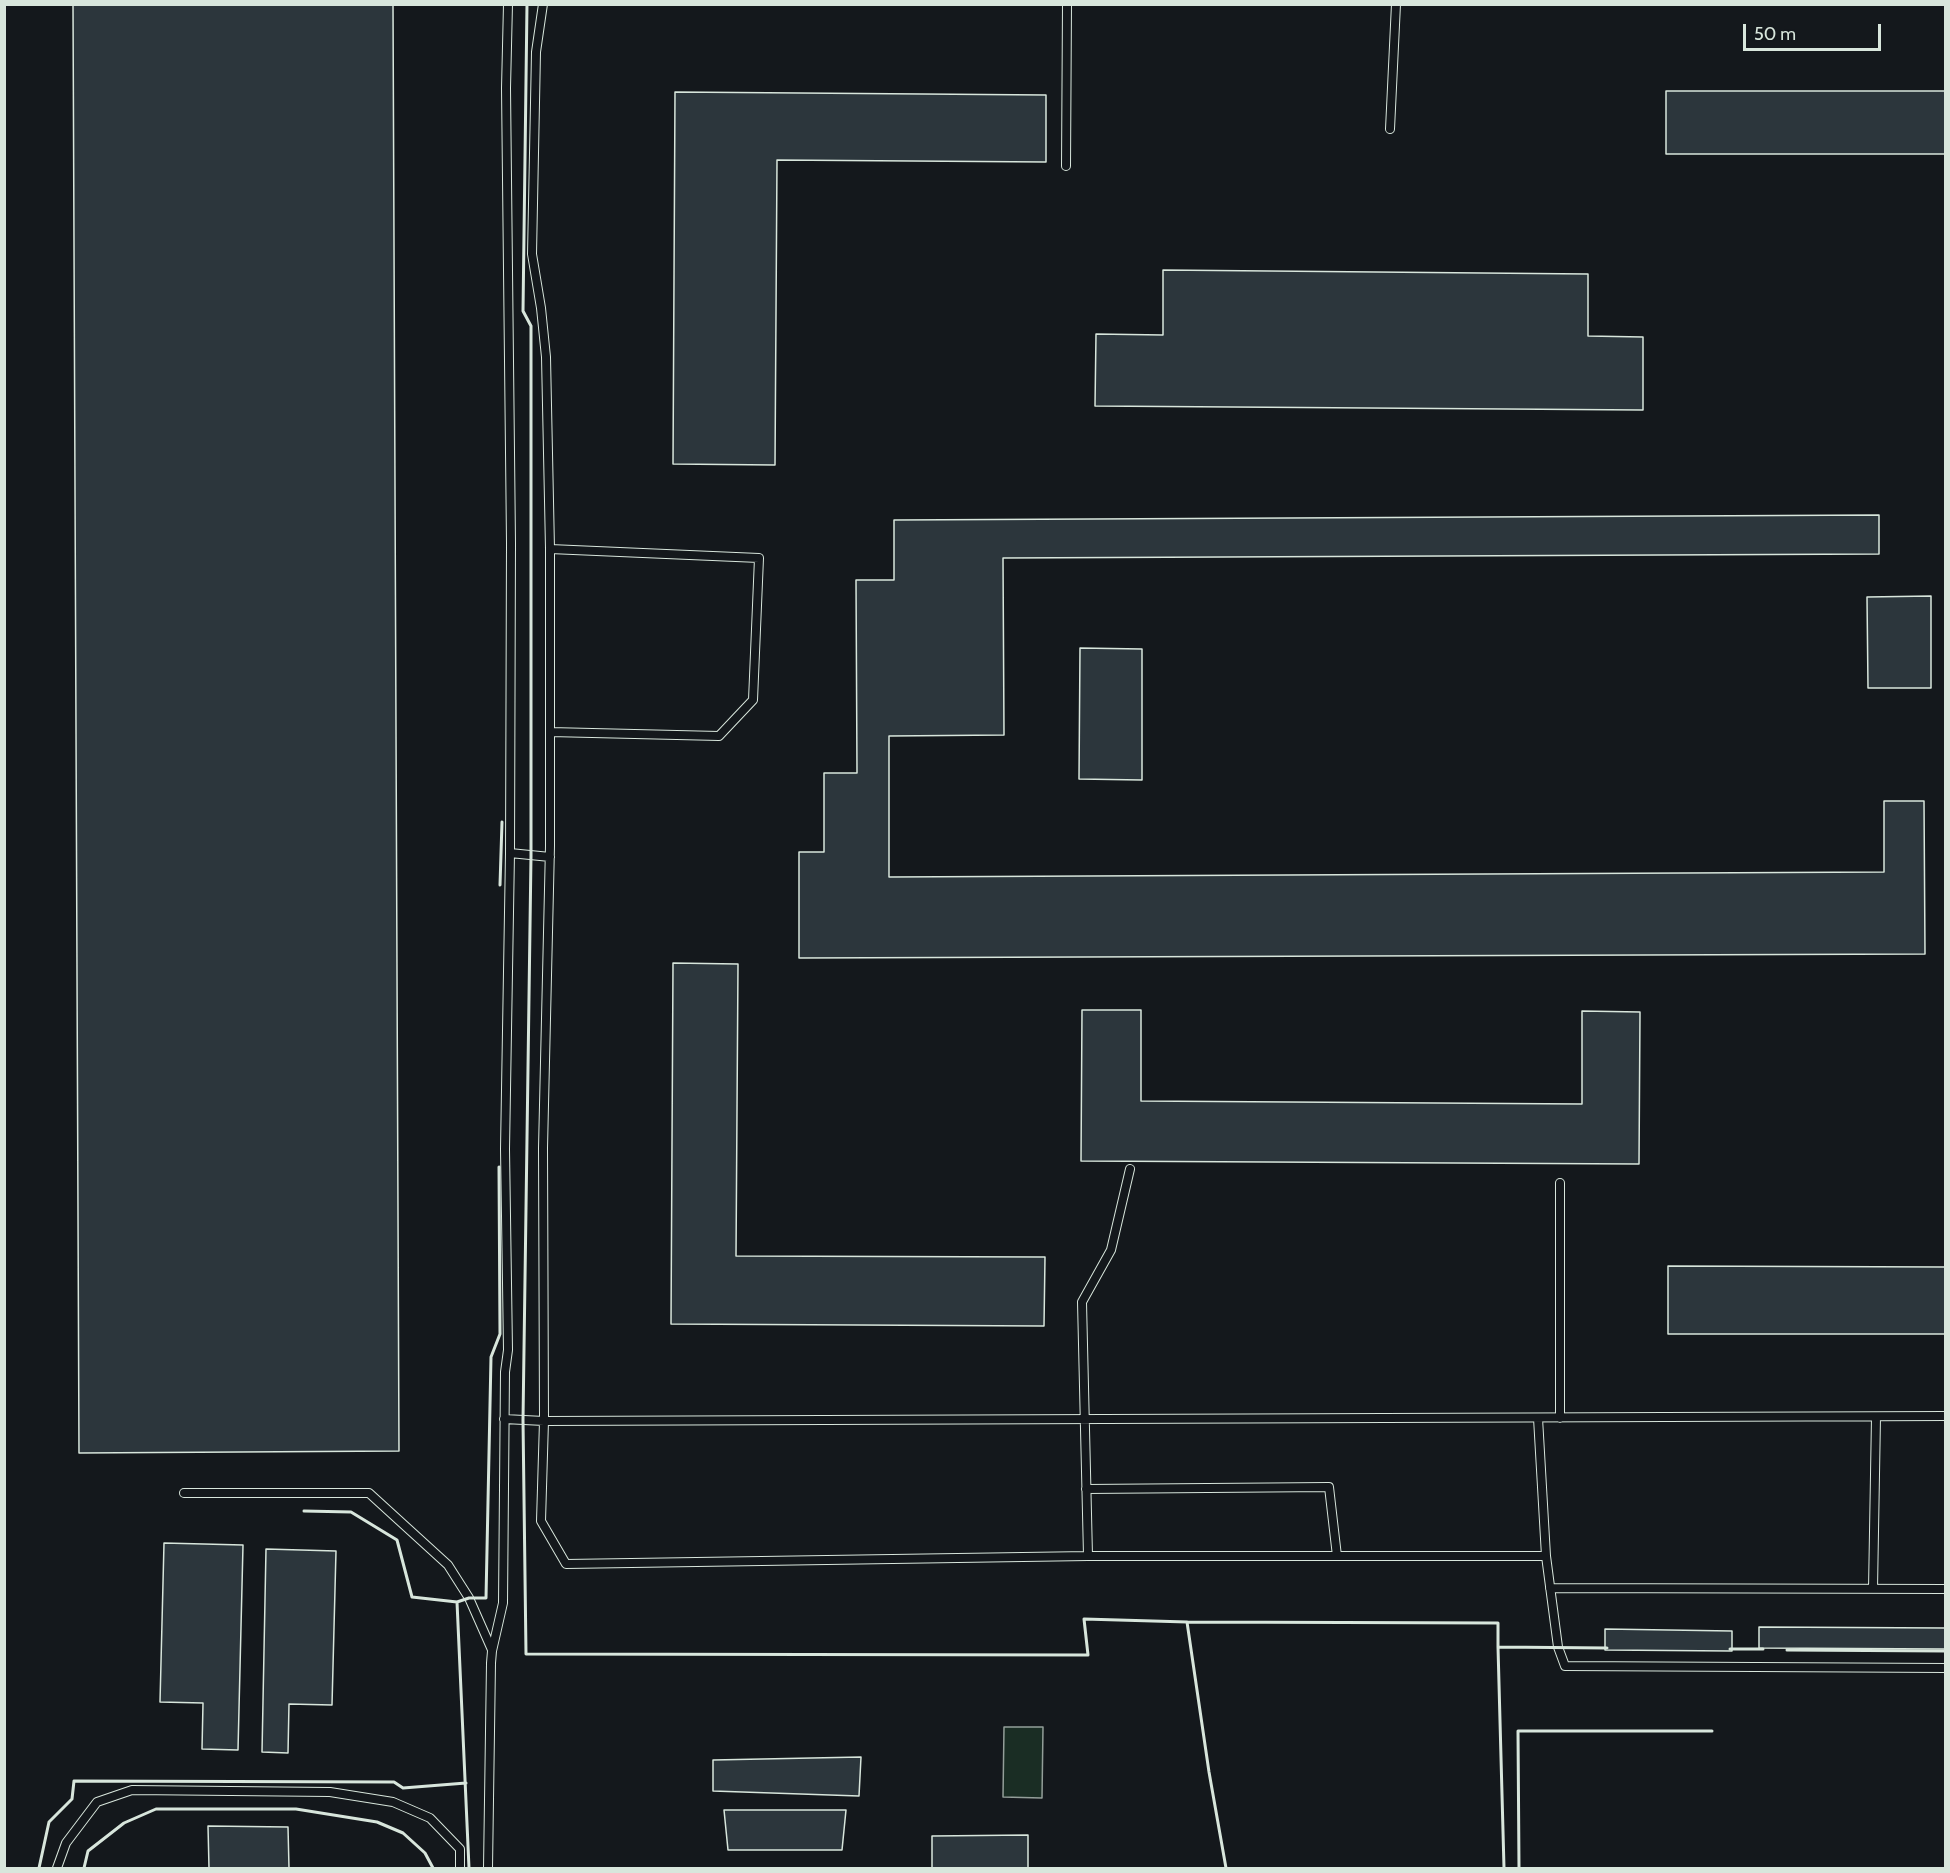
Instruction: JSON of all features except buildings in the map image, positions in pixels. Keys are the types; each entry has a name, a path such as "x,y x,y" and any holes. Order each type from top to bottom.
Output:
{"lane":[{"path":"488,1869 492,1651 503,1603 504,1419 508,1350 505,1149 510,854 511,543 506,88 508,4"},
{"path":"543,4 536,52 532,254 546,357 550,549 550,857 543,1148 544,1421 541,1521 566,1564 1088,1556 1546,1556"},
{"path":"1066,166 1067,4"},
{"path":"1390,129 1396,4"},
{"path":"550,549 759,558 753,700 719,736 550,732"},
{"path":"510,854 550,857"},
{"path":"1088,1556 1082,1302 1111,1250 1130,1169"},
{"path":"1560,1183 1560,1418"},
{"path":"504,1419 544,1421 1085,1420 1946,1416"},
{"path":"1873,1589 1876,1417"},
{"path":"1538,1418 1546,1556 1558,1647 1565,1666 1946,1668"},
{"path":"1086,1489 1329,1487 1337,1556"},
{"path":"184,1493 369,1493 448,1565 470,1598 492,1651"},
{"path":"1550,1588 1946,1589"},
{"path":"57,1869 66,1843 97,1802 132,1790 330,1792 393,1802 430,1818 460,1849 460,1869"}],"green space":[{"path":"1004,1727 1043,1727 1042,1798 1003,1797"}],"wall":[{"path":"527,4 523,311 531,326 531,856 523,1420 526,1654 1088,1655 1084,1619 1187,1622 1498,1623 1498,1647 1607,1648"},
{"path":"500,885 502,822"},
{"path":"457,1602 469,1598 486,1598 491,1357 500,1334 499,1167"},
{"path":"304,1511 351,1512 397,1540 412,1597 457,1602 469,1868"},
{"path":"1187,1622 1226,1868"},
{"path":"1498,1647 1504,1868"},
{"path":"1730,1649 1763,1649"},
{"path":"1787,1650 1946,1651"},
{"path":"1519,1868 1518,1731 1712,1731"},
{"path":"39,1868 49,1822 72,1799 74,1781 394,1782 403,1788 466,1783"},
{"path":"84,1868 88,1851 124,1823 156,1809 296,1809 377,1822 403,1833 425,1853 433,1868"}]}
